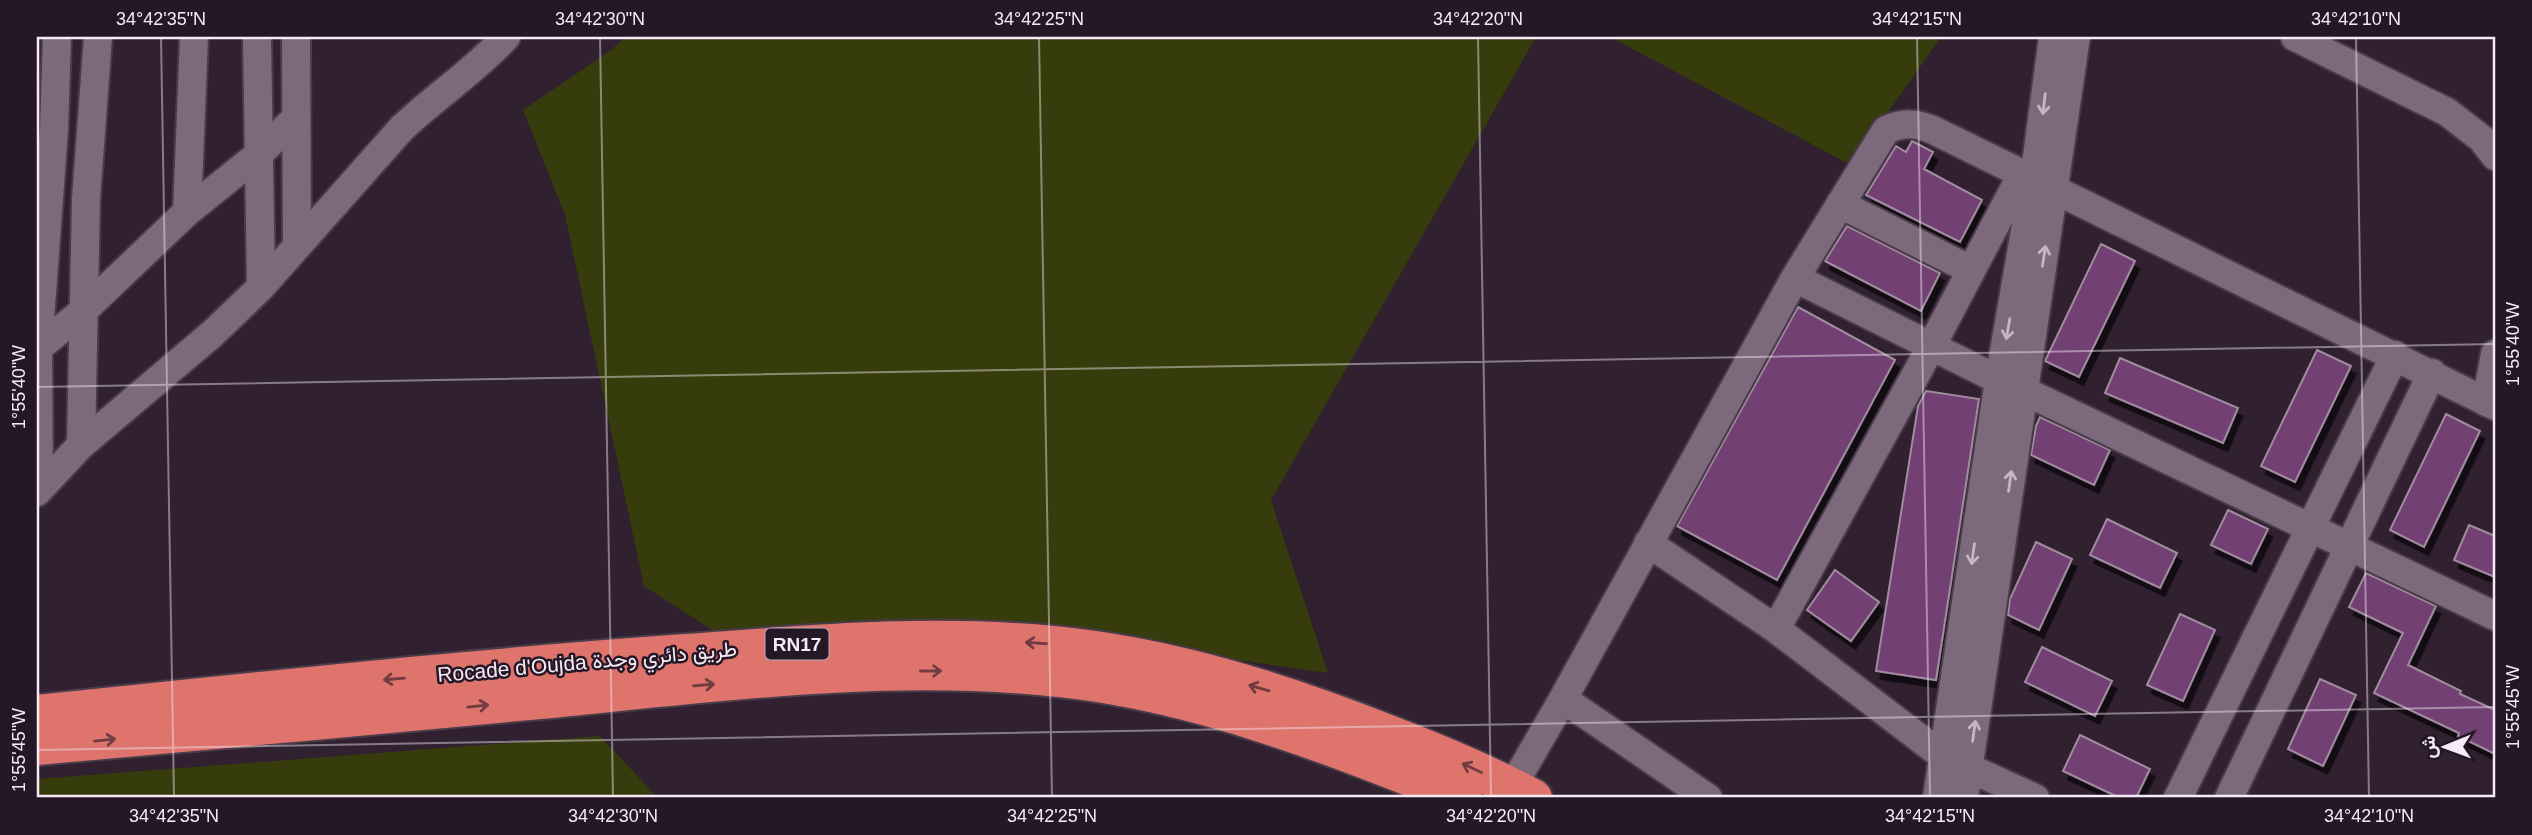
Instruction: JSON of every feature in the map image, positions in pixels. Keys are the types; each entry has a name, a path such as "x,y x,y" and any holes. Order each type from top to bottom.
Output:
{"highway":[{"name":"Rocade d'Oujda طريق دائري وجدة","path":"37,714 590,660 818,642 982,639 1056,645 1112,654 1187,668 1268,690 1417,745 1523,793"},
{"name":"Rocade d'Oujda طريق دائري وجدة","path":"37,746 775,678 900,671 972,671 1069,679 1157,695 1238,715 1463,798"}],"street":[{"path":"38,491 38,348 45,129 57,37"},
{"path":"80,445 86,199 98,37"},
{"path":"187,212 194,37"},
{"path":"257,37 261,287"},
{"path":"296,37 297,246"},
{"path":"38,491 80,445 212,334 261,287 402,128 472,70 506,37"},
{"path":"1964,798 2053,37"},
{"path":"1776,629 1971,270 2037,181 2076,37"},
{"path":"2295,37 2447,112 2482,139 2495,156"},
{"path":"38,348 82,312 187,212 258,155 295,119"},
{"path":"1523,793 1563,699 1648,543 1794,278 1886,130 1901,124 1921,125 2491,404 2495,354"},
{"path":"45,129 92,135"},
{"path":"1840,204 1971,270"},
{"path":"1794,278 2011,386 2351,545 2495,616"},
{"path":"2178,798 2395,355"},
{"path":"2228,798 2432,373"},
{"path":"1937,798 2011,386"},
{"path":"1648,543 1776,629 1943,755 2035,798"},
{"path":"1563,699 1708,798"}],"green space":[{"path":"625,37 1536,37 1271,500 1328,673 1203,655 728,640 644,586 565,215 523,110 611,50"},
{"path":"1610,37 1941,37 1851,165"},
{"path":"600,736 658,798 37,798 37,779"}],"building":[{"path":"1912,141 1933,152 1924,169 1982,200 1960,242 1866,195 1896,146 1906,152"},
{"path":"1847,226 1940,273 1921,311 1825,261"},
{"path":"2101,244 2135,261 2079,377 2045,361"},
{"path":"1798,307 1895,360 1777,580 1677,526"},
{"path":"2317,350 2351,366 2295,482 2261,466"},
{"path":"2120,358 2238,408 2223,443 2105,393"},
{"path":"1926,391 1979,399 1936,680 1876,671 1918,406"},
{"path":"2446,414 2480,431 2424,547 2390,530"},
{"path":"2040,417 2110,450 2094,485 2031,455"},
{"path":"2228,510 2268,529 2251,564 2211,545"},
{"path":"2107,519 2177,553 2160,588 2090,555"},
{"path":"2469,525 2495,536 2495,577 2454,560"},
{"path":"2036,542 2072,559 2039,630 2008,615 2010,599"},
{"path":"1835,570 1879,602 1851,641 1807,610"},
{"path":"2366,573 2436,606 2408,665 2495,710 2495,754 2458,736 2459,733 2374,693 2403,633 2349,607"},
{"path":"2180,614 2215,630 2183,701 2147,685"},
{"path":"2042,647 2112,681 2095,716 2025,682"},
{"path":"2320,679 2356,695 2323,766 2288,749"},
{"path":"2080,735 2150,769 2136,798 2120,798 2063,771"}]}
